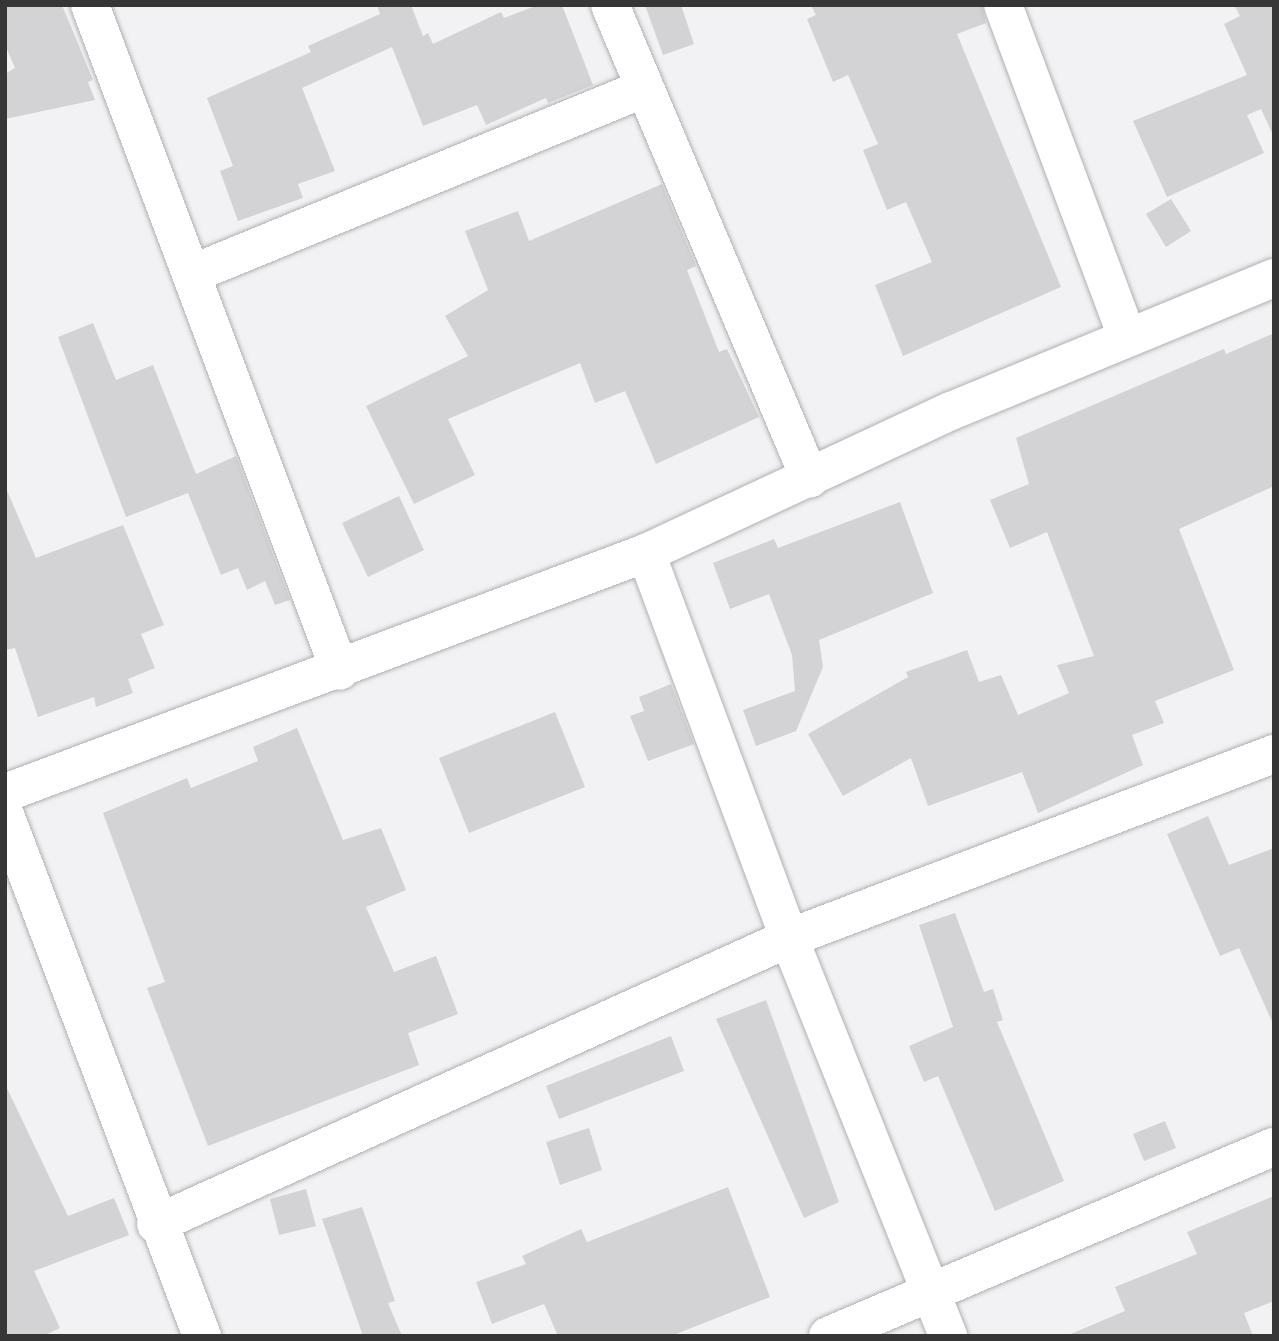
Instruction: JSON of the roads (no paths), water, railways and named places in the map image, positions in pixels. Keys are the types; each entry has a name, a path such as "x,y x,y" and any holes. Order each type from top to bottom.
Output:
{"street":[{"path":"90,5 194,273 340,671"},
{"path":"610,5 643,89 810,479"},
{"path":"1003,5 1127,336"},
{"path":"194,273 643,89"},
{"path":"5,793 340,671 646,553 1127,336 1274,278"},
{"path":"646,553 789,938 947,1336"},
{"path":"156,1224 789,938 1274,754"},
{"path":"5,815 156,1224 202,1336"},
{"path":"828,1336 1274,1146"}]}
